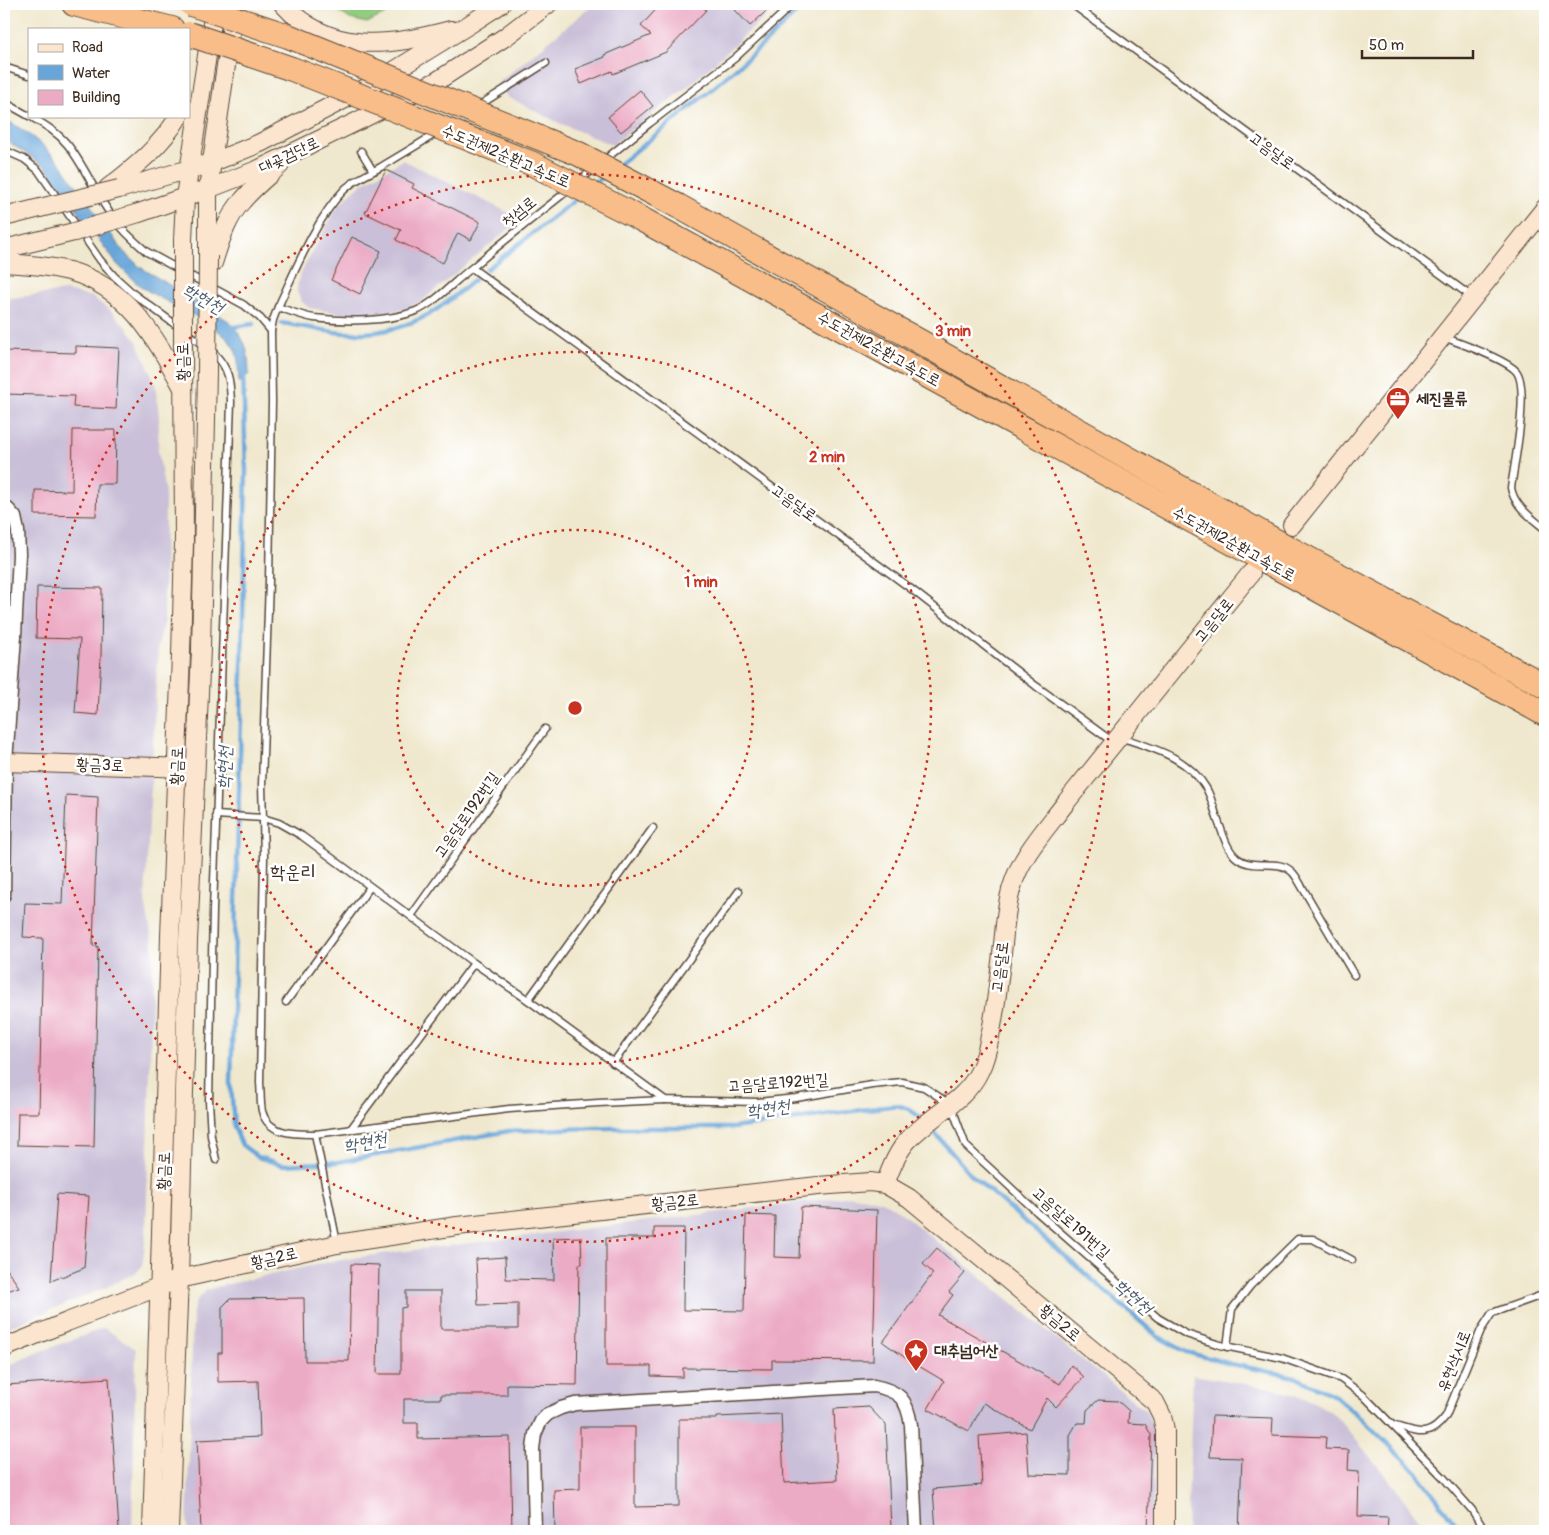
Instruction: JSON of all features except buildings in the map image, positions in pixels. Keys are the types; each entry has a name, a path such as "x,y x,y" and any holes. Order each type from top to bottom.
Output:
{"highway":[{"path":"74,4 168,28"},
{"name":"수도권제2순환고속도로","path":"191,4 288,36 579,154 678,206 1273,539 1545,686"},
{"name":"수도권제2순환고속도로","path":"190,34 292,69 533,164 643,220 1545,714"}],"street":[{"name":"황금로","path":"152,1531 184,543 183,240 185,197 215,4"},
{"name":"황금로","path":"169,1531 179,1279 188,941 201,649 208,373 208,279 213,252 208,189 235,4"},
{"path":"283,4 303,22 320,32 336,38 376,44 421,38 470,24"},
{"name":"대곶검단로","path":"4,217 101,193 120,184 189,170 212,163 260,143 368,87 501,4"},
{"name":"대곶검단로","path":"4,249 74,232 139,213 208,189 296,152 437,81 505,37 548,4"},
{"path":"190,96 206,60"},
{"path":"120,184 159,142 177,118"},
{"path":"213,252 235,210 243,200 296,152"},
{"path":"1292,525 1545,208"},
{"path":"4,263 47,267 69,272 84,277 109,290 123,301 147,327 184,388"},
{"path":"4,506 15,517 18,530 19,554 15,636 5,762 4,895"},
{"name":"고음달로","path":"885,1184 893,1164 908,1139 946,1109 975,1081 986,1056 998,994 1008,905 1012,886 1020,868 1066,801 1252,573"},
{"name":"황금3로","path":"5,762 196,769"},
{"name":"황금2로","path":"4,1348 179,1279 337,1244 457,1226 818,1186 870,1182 885,1184 909,1198 1155,1402 1162,1416 1165,1430 1164,1531"},
{"path":"535,1531 533,1449 535,1434 541,1421 548,1414 560,1408 576,1404 874,1386 887,1388 897,1394 905,1401 909,1411 916,1531"}],"lane":[{"name":"첫섬로","path":"278,307 314,318 332,319 373,319 400,316 418,310 439,296 650,123 735,58 793,4"},
{"name":"고음달로","path":"1072,4 1473,298"},
{"path":"256,63 277,59 291,62 310,72 318,79"},
{"path":"462,116 546,62"},
{"path":"4,67 28,75"},
{"path":"4,102 28,115"},
{"path":"33,118 45,125 66,143 74,153 105,207 124,231 147,252 244,305 260,318 271,331"},
{"name":"고음달로192번길","path":"454,122 355,181 344,190 334,202 315,233 273,320 271,331 272,445 269,580 262,765 260,1083 262,1112 268,1123 278,1130 295,1134 315,1134 509,1109 598,1102 665,1100 758,1102 902,1082 924,1087 946,1109"},
{"path":"4,150 24,159 38,170 100,260 124,286 214,353 222,361 228,372 231,402 216,814 209,1101 211,1136 216,1160"},
{"path":"360,151 373,172"},
{"name":"고음달로","path":"472,268 906,585 1036,686 1116,740 1161,752 1191,769 1208,790 1229,849 1237,858 1249,864 1283,866 1291,871 1354,975"},
{"path":"1442,336 1504,363 1516,370 1520,377 1521,417 1511,488 1512,496 1517,504 1545,529"},
{"name":"고음달로192번길","path":"411,916 545,729"},
{"path":"216,814 263,818 279,823 302,836 474,963 665,1100"},
{"path":"528,1000 653,828"},
{"path":"286,1002 370,887"},
{"path":"613,1063 739,891"},
{"path":"350,1130 474,963"},
{"name":"고음달로191번길","path":"946,1109 966,1146 1037,1212 1158,1318 1186,1334 1227,1346 1282,1358 1341,1379 1363,1395 1442,1477 1472,1510 1485,1531"},
{"path":"315,1134 337,1244"},
{"path":"1227,1346 1232,1309 1251,1285 1298,1239 1313,1239 1352,1260"},
{"name":"유현삭시로","path":"1392,1425 1427,1432 1438,1427 1446,1416 1481,1330 1492,1313 1545,1294"}],"shaded area":[{"path":"594,4 779,4 690,85 612,145 559,123 508,97 497,84"},
{"path":"403,160 521,219 422,301 404,309 388,313 343,314 309,308 302,302 297,292 298,281 338,206 360,185"},
{"path":"66,291 92,297 111,311 128,329 138,343 155,383 159,416 158,450 165,494 164,618 158,647 145,901 153,944 146,1237 142,1266 137,1272 105,1288 4,1329 4,299"},
{"path":"852,1196 875,1199 899,1211 1146,1411 1155,1431 1152,1531 187,1531 193,1311 197,1300 207,1290 328,1262 381,1254"},
{"path":"104,1328 136,1349 132,1531 4,1531 4,1367"},
{"path":"1193,1375 1270,1388 1314,1402 1331,1412 1394,1486 1428,1531 1187,1531"}],"green space":[{"path":"327,4 405,4 367,23 350,19"}],"water":[{"path":"4,119 35,139 61,164 123,251 140,267 227,320 245,344 249,374 239,383 236,352 221,333 196,316 145,289 116,263 45,166 4,139"}],"waterway":[{"path":"617,166 737,67 805,4"},
{"path":"592,186 605,175"},
{"path":"487,269 580,196"},
{"path":"281,323 347,333 397,328 431,313 448,302 474,280"},
{"path":"228,328 253,324"},
{"name":"학현천","path":"243,373 246,471 231,1084 234,1127 242,1145 258,1157 283,1165 338,1162 509,1131 592,1128 733,1128 897,1105 909,1109 924,1120"},
{"name":"학현천","path":"929,1126 970,1174 1157,1336 1186,1352 1231,1364 1295,1377 1333,1395 1362,1419 1416,1471 1461,1531"}],"place":[{"name":"세진물류","path":"1398,420"},
{"name":"대추넘어산","path":"916,1372"}],"district":[{"name":"학운리","path":"293,872"}]}
